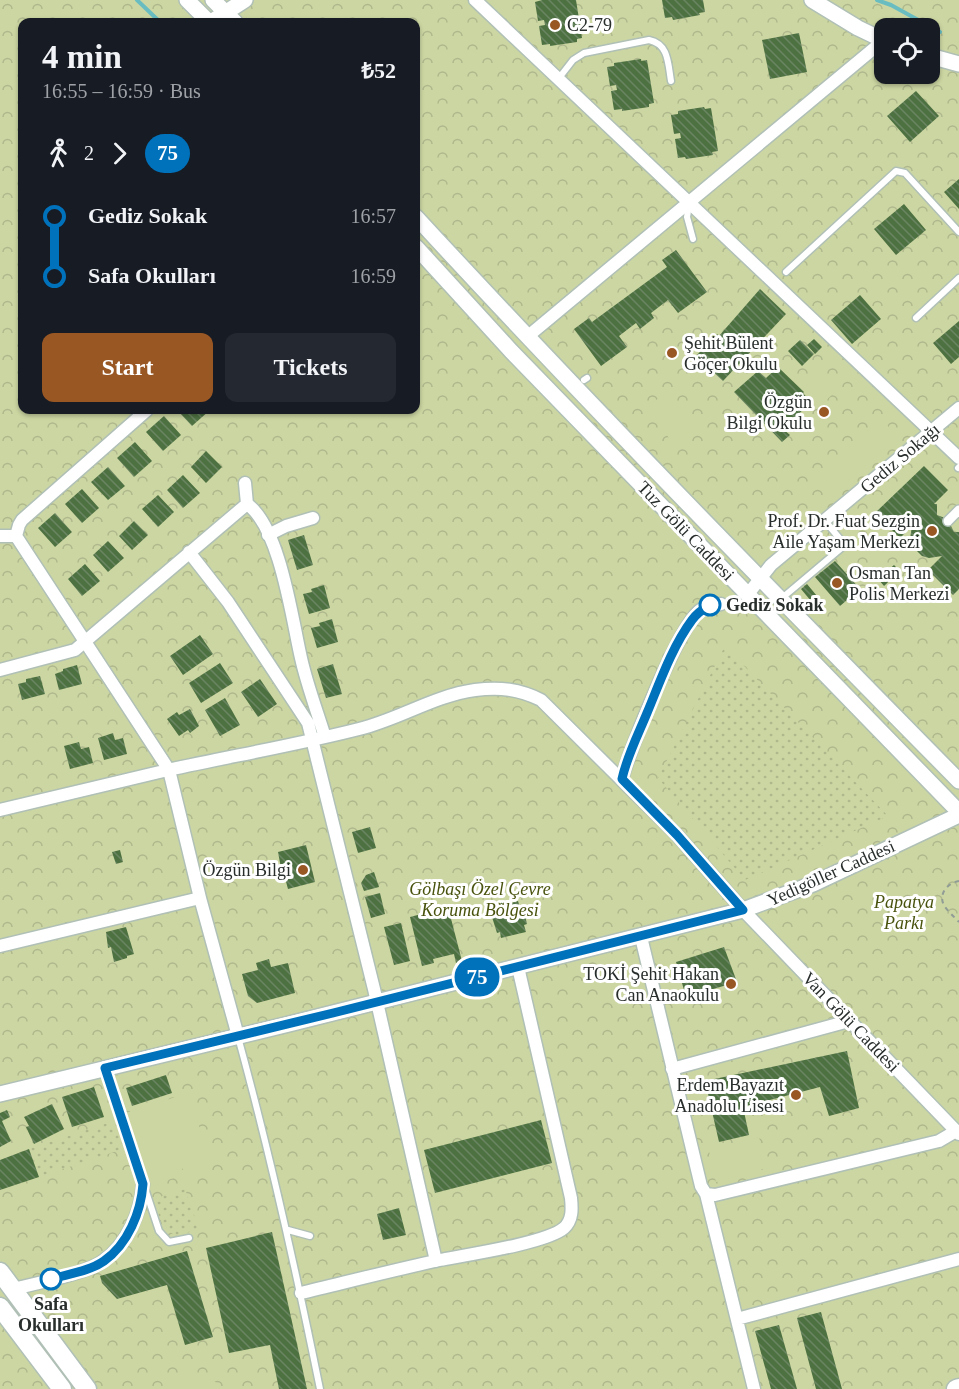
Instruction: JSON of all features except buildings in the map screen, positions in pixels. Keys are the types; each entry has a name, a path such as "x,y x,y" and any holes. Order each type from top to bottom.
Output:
{"main road":[{"path":"0,1272 87,1389"},
{"path":"0,1307 62,1389"},
{"path":"48,1371 64,1359"}],"street":[{"path":"187,0 206,18"},
{"path":"213,0 230,18 245,0"},
{"path":"812,0 874,35"},
{"path":"480,1 931,432 959,464"},
{"path":"526,337 874,49"},
{"path":"940,59 959,64"},
{"name":"Tuz Gölü Caddesi","path":"420,221 526,337 959,781"},
{"name":"Tuz Gölü Caddesi","path":"420,251 511,351 959,814"},
{"name":"Gediz Sokağı","path":"748,594 771,565 874,484 959,408"},
{"path":"142,414 22,520 16,536 169,770 200,898 238,1036"},
{"path":"245,483 247,504 258,515 277,555 301,660 325,737"},
{"path":"0,670 75,650 247,504"},
{"path":"948,521 959,510"},
{"path":"268,535 286,526 313,518"},
{"path":"0,536 16,536"},
{"path":"189,552 228,602 308,723 377,1002 436,1261"},
{"path":"622,779 637,737 679,642 700,611 710,605 721,604"},
{"name":"Van Gölü Caddesi","path":"0,810 169,770 325,737 394,718 436,699 451,695 492,689 525,692 541,700 677,835 743,910 958,1133"},
{"name":"Yedigöller Caddesi","path":"0,1094 743,910 813,884 959,814"},
{"path":"0,946 200,898"},
{"path":"641,937 701,1186 706,1194 754,1389"},
{"path":"301,1293 546,1238 564,1228 570,1220 572,1210 570,1198 518,967"},
{"path":"672,1069 849,1021"},
{"path":"706,1194 715,1195 928,1144 958,1133"},
{"path":"13,1289 90,1268 104,1261 126,1237 140,1204 143,1184"},
{"path":"737,1319 959,1259"}],"lane":[{"path":"559,78 573,60 584,53 650,40 665,50 671,81"},
{"path":"786,272 896,171 905,173 959,232"},
{"path":"689,201 687,217 693,239"},
{"path":"916,318 959,278"},
{"path":"780,599 845,545 825,521"},
{"path":"238,1036 288,1230 320,1389"},
{"path":"105,1068 154,1219 163,1238 169,1242 189,1238"},
{"path":"288,1230 310,1236"}],"path":[{"path":"959,881 949,884 942,897 945,907 959,922"}],"green space":[{"name":"Gölbaşı Özel Çevre Koruma Bölgesi","path":"0,0 959,0 959,1389 0,1389"},
{"path":"821,373 837,390 820,406 804,389"},
{"path":"669,392 693,429 672,443 648,405"},
{"path":"882,419 898,438 835,491 819,472"},
{"path":"725,646 888,816 745,880 658,778"},
{"path":"188,1093 212,1165 185,1175 180,1161 176,1163 180,1176 149,1186 126,1113"},
{"path":"117,1120 126,1148 39,1177 29,1149"},
{"path":"759,1137 767,1168 716,1182 709,1151"},
{"path":"185,1189 199,1229 177,1236 164,1229 153,1199"},
{"path":"183,1365 221,1385 219,1389 185,1389 173,1383"}],"waterway":[{"path":"137,0 156,18"},
{"path":"877,0 915,18"}],"bus line":[{"name":"75","path":"51,1279 90,1268 104,1261 126,1237 140,1204 143,1184 105,1068 743,910 677,835 622,779 637,737 679,642 692,620 710,605"}],"place":[{"name":"C2-79","path":"555,25"},
{"name":"Şehit Bülent Göçer Okulu","path":"672,353"},
{"name":"Özgün Bilgi Okulu","path":"824,412"},
{"name":"Prof. Dr. Fuat Sezgin Aile Yaşam Merkezi","path":"932,531"},
{"name":"Osman Tan Polis Merkezi","path":"837,583"},
{"name":"Gediz Sokak","path":"710,605"},
{"name":"Özgün Bilgi","path":"303,870"},
{"name":"TOKİ Şehit Hakan Can Anaokulu","path":"731,984"},
{"name":"Erdem Bayazıt Anadolu Lisesi","path":"796,1095"},
{"name":"Safa Okulları","path":"51,1279"}],"park label":[{"name":"Papatya Parkı","path":"904,912"}]}
